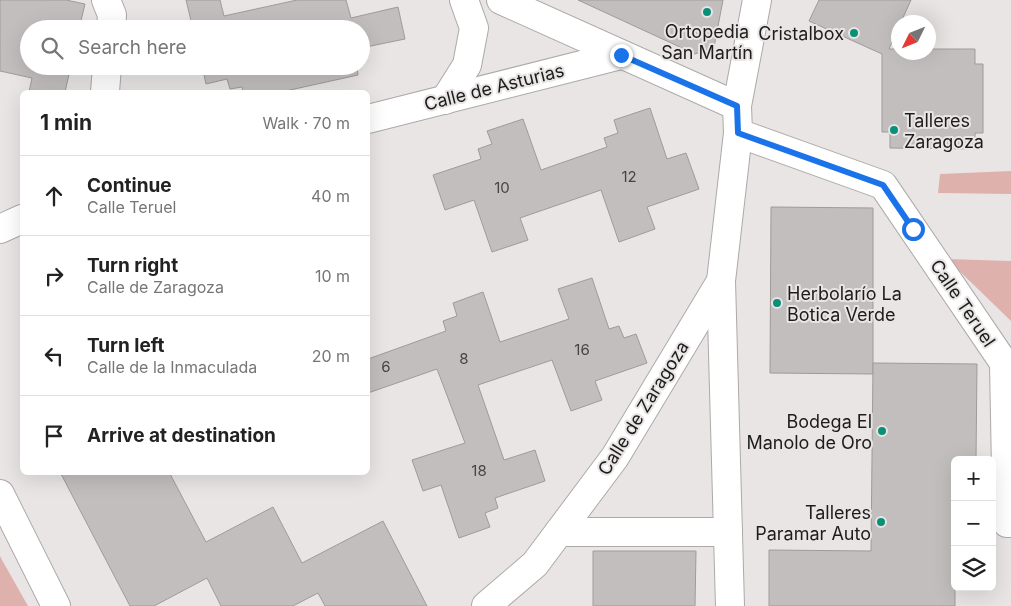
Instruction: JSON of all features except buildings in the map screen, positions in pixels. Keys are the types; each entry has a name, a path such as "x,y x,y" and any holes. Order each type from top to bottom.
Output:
{"street":[{"path":"106,0 112,15 111,20"},
{"path":"444,100 467,65 474,28 464,0"},
{"path":"501,0 737,106"},
{"name":"Calle de Zaragoza","path":"730,606 721,281 738,133 737,106 757,0"},
{"name":"Calle de Asturias","path":"370,119 621,55"},
{"path":"105,90 106,75"},
{"name":"Calle Teruel","path":"738,133 883,185 1004,363 1007,523 1011,523"},
{"path":"0,229 20,220"},
{"name":"Calle de Zaragoza","path":"486,606 535,564 615,457 721,281"},
{"path":"0,494 56,606"},
{"path":"559,532 728,532"}],"shaded area":[{"path":"1011,171 1011,194 938,193 940,174"},
{"path":"947,259 1011,261 1011,321"},
{"path":"0,556 2,560 28,606 0,606"}],"place":[{"name":"Ortopedia San Martín","path":"707,12"},
{"name":"Cristalbox","path":"854,33"},
{"name":"Talleres Zaragoza","path":"894,130"},
{"name":"Herbolarío La Botica Verde","path":"777,303"},
{"name":"Bodega El Manolo de Oro","path":"882,431"},
{"name":"Talleres Paramar Auto","path":"881,522"}],"route":[{"path":"621,55 737,106 738,133 883,185 913,229"}]}
